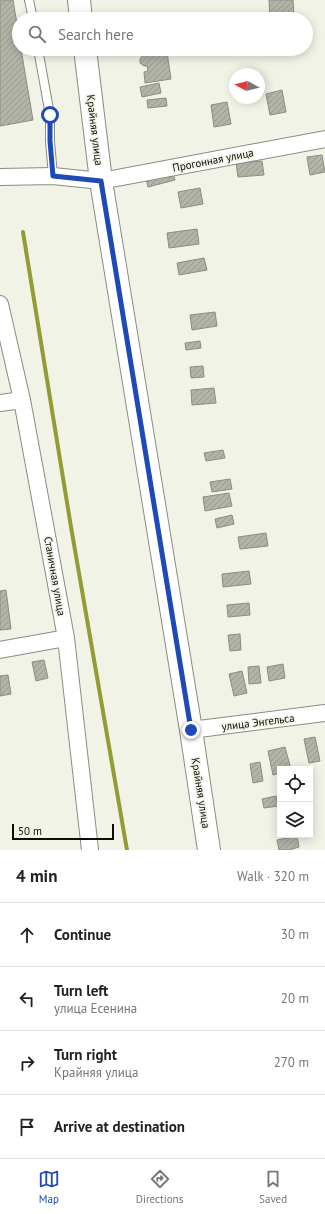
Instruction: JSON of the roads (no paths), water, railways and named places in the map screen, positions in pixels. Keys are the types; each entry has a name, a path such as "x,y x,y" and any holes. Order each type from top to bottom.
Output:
{"main road":[{"path":"78,0 80,12"},
{"name":"Крайняя улица","path":"86,56 101,181 210,850"}],"street":[{"name":"Прогонная улица","path":"0,177 53,176 101,181 325,139"},
{"name":"Станичная улица","path":"0,304 22,400 66,638 90,850"},
{"path":"0,403 22,400"},
{"path":"0,650 66,638"},
{"name":"улица Энгельса","path":"191,730 325,713"}],"lane":[{"path":"29,0 32,12"},
{"path":"39,56 50,115 50,141 53,176"}],"waterway":[{"path":"23,232 71,527 127,850"}]}
